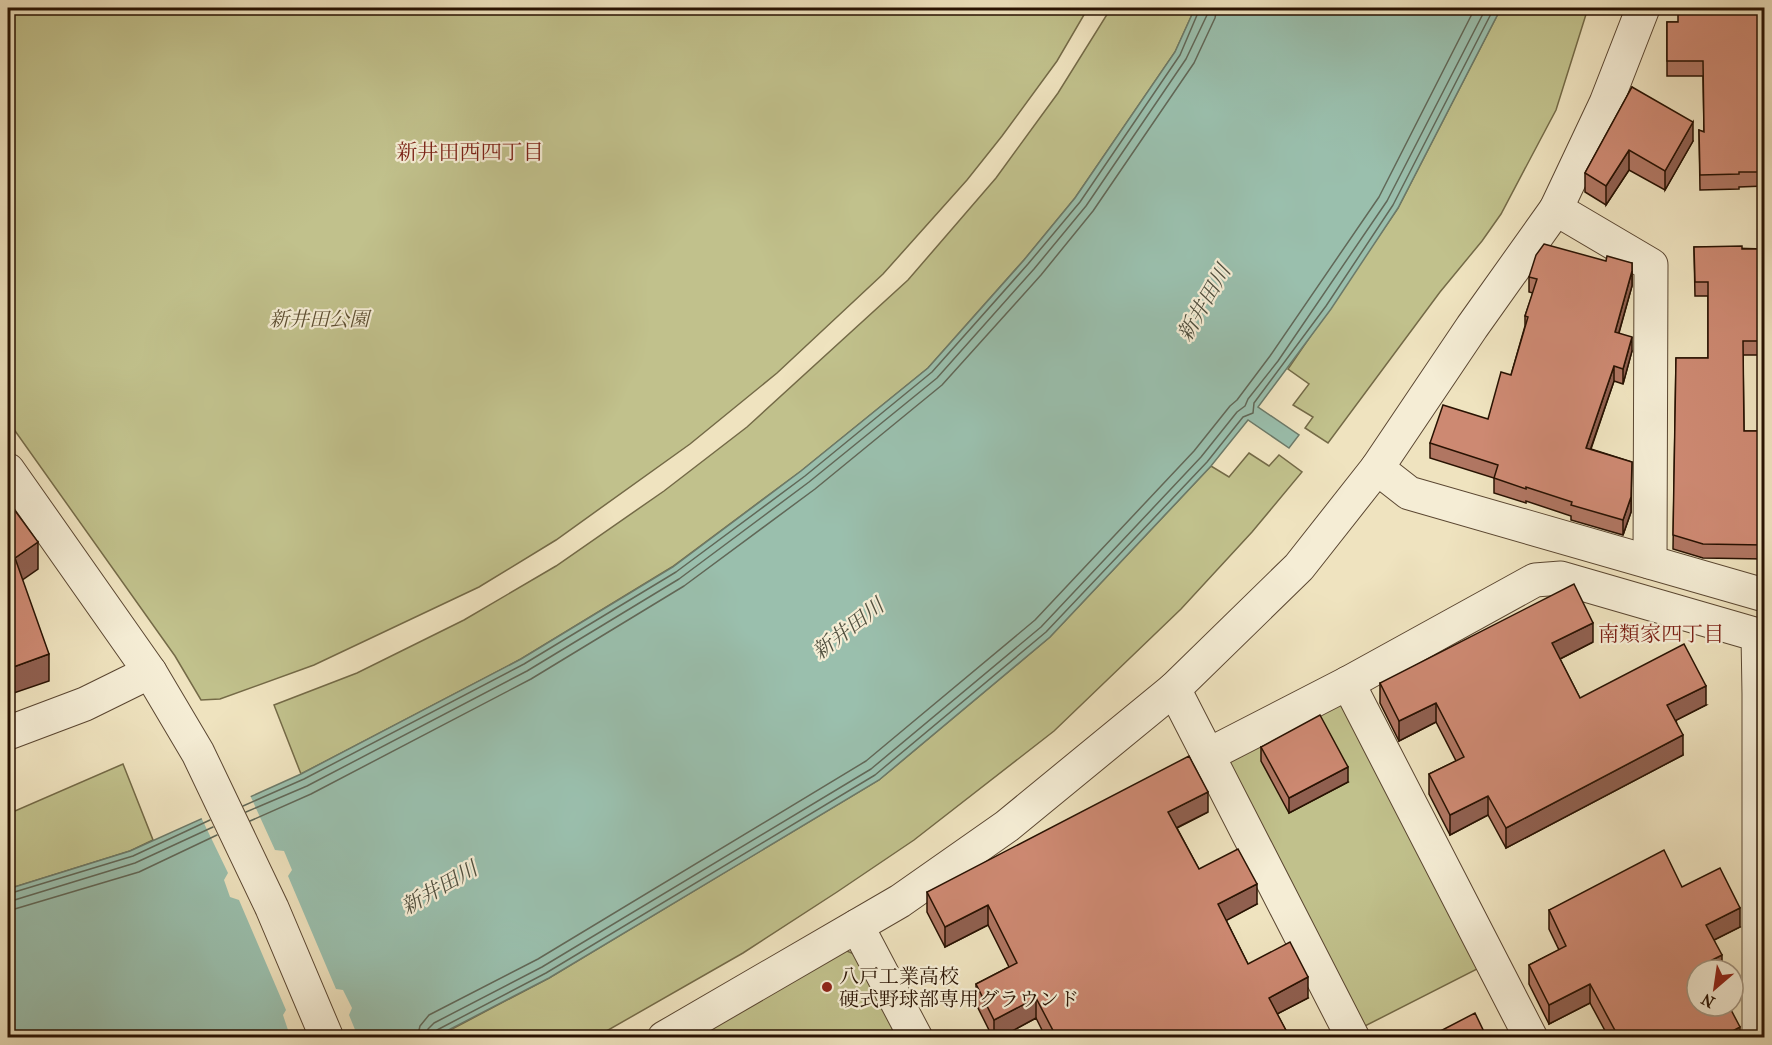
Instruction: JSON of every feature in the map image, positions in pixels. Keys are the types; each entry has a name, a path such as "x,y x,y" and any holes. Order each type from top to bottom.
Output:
{"street":[{"path":"664,1038 900,901 1007,826 1174,689 1299,567 1377,468 1472,327 1556,209 1606,103 1643,8"},
{"path":"1556,209 1651,265 1650,562"},
{"path":"1377,468 1408,493 1764,595"},
{"path":"8,470 150,672 198,753 272,908 327,1038"},
{"path":"1208,755 1348,683 1535,580 1561,578 1758,635 1758,1038"},
{"path":"8,733 85,704 150,672"},
{"path":"1348,683 1531,1038"},
{"path":"1174,689 1353,1038"},
{"path":"857,926 916,1038"}],"green space":[{"name":"新井田公園","path":"8,8 1088,8 1057,61 1002,136 967,180 883,274 777,373 690,444 556,540 479,587 314,665 220,699 201,700 175,656 8,421"},
{"path":"1111,8 1195,8 1175,52 1075,198 1024,260 928,368 801,471 672,567 521,659 301,774 274,705 357,673 464,620 556,566 664,491 747,427 908,280 996,178 1058,93"},
{"path":"1501,8 1588,8 1556,110 1501,214 1328,443 1305,428 1313,417 1293,405 1309,384 1288,369 1398,208"},
{"path":"1249,453 1269,466 1279,455 1302,472 1252,532 1181,609 1054,731 914,840 743,953 596,1037 435,1038 549,978 879,780 1050,637 1211,466 1229,477"},
{"path":"1344,693 1485,965 1361,1028 1219,760"},
{"path":"123,764 153,840 130,851 8,889 8,814"},
{"name":"八戸工業高校 硬式野球部専用グラウンド","path":"842,949 859,956 901,1038 692,1038"}],"water":[{"name":"新井田川","path":"1195,8 1501,8 1398,208 1331,309 1258,407 1299,435 1289,448 1248,420 1211,466 1050,637 879,780 549,978 435,1037 8,1038 8,889 130,851 301,774 521,659 673,567 801,471 928,368 1024,260 1075,198 1175,52"}],"pier":[{"path":"249,793 275,850 284,851 292,870 288,876 336,989 343,990 352,1008 349,1015 358,1037 290,1036 283,1015 286,1010 239,900 230,897 224,880 228,873 200,815"}],"building":[{"path":"1678,8 1764,8 1764,172 1700,175 1699,130 1704,132 1703,61 1667,61 1667,22 1678,22"},
{"path":"1632,87 1693,122 1665,171 1629,150 1606,186 1585,173"},
{"path":"1544,244 1606,261 1607,256 1632,263 1632,271 1615,332 1632,337 1623,369 1614,366 1586,448 1632,462 1631,497 1623,520 1571,505 1572,502 1494,478 1498,465 1430,443 1443,405 1488,419 1501,372 1511,375 1528,317 1525,316 1537,279 1529,277 1536,255"},
{"path":"1742,246 1742,249 1764,249 1764,341 1743,341 1744,431 1764,431 1764,545 1703,544 1673,535 1676,358 1708,358 1708,282 1695,282 1694,247"},
{"path":"8,501 38,542 15,558 49,654 8,669"},
{"path":"1574,584 1593,623 1552,643 1580,698 1684,644 1706,686 1667,705 1683,735 1506,828 1488,796 1450,815 1429,774 1464,757 1436,703 1399,721 1380,683"},
{"path":"1320,715 1348,767 1289,798 1261,747"},
{"path":"1189,756 1208,792 1168,812 1199,869 1238,849 1257,884 1218,904 1248,964 1290,942 1308,977 1269,998 1290,1038 1057,1038 1036,998 994,1020 976,984 1017,963 988,905 945,927 927,892"},
{"path":"1664,850 1682,887 1720,868 1740,908 1706,925 1722,955 1716,958 1685,958 1685,1018 1735,1018 1740,1027 1720,1038 1615,1038 1618,1036 1590,984 1549,1005 1529,965 1566,946 1549,910"},
{"path":"1475,1013 1487,1038 1427,1038"}],"place":[{"name":"八戸工業高校 硬式野球部専用グラウンド","path":"827,987"}],"district":[{"name":"新井田西四丁目","path":"470,152"},
{"name":"南類家四丁目","path":"1661,634"}]}
